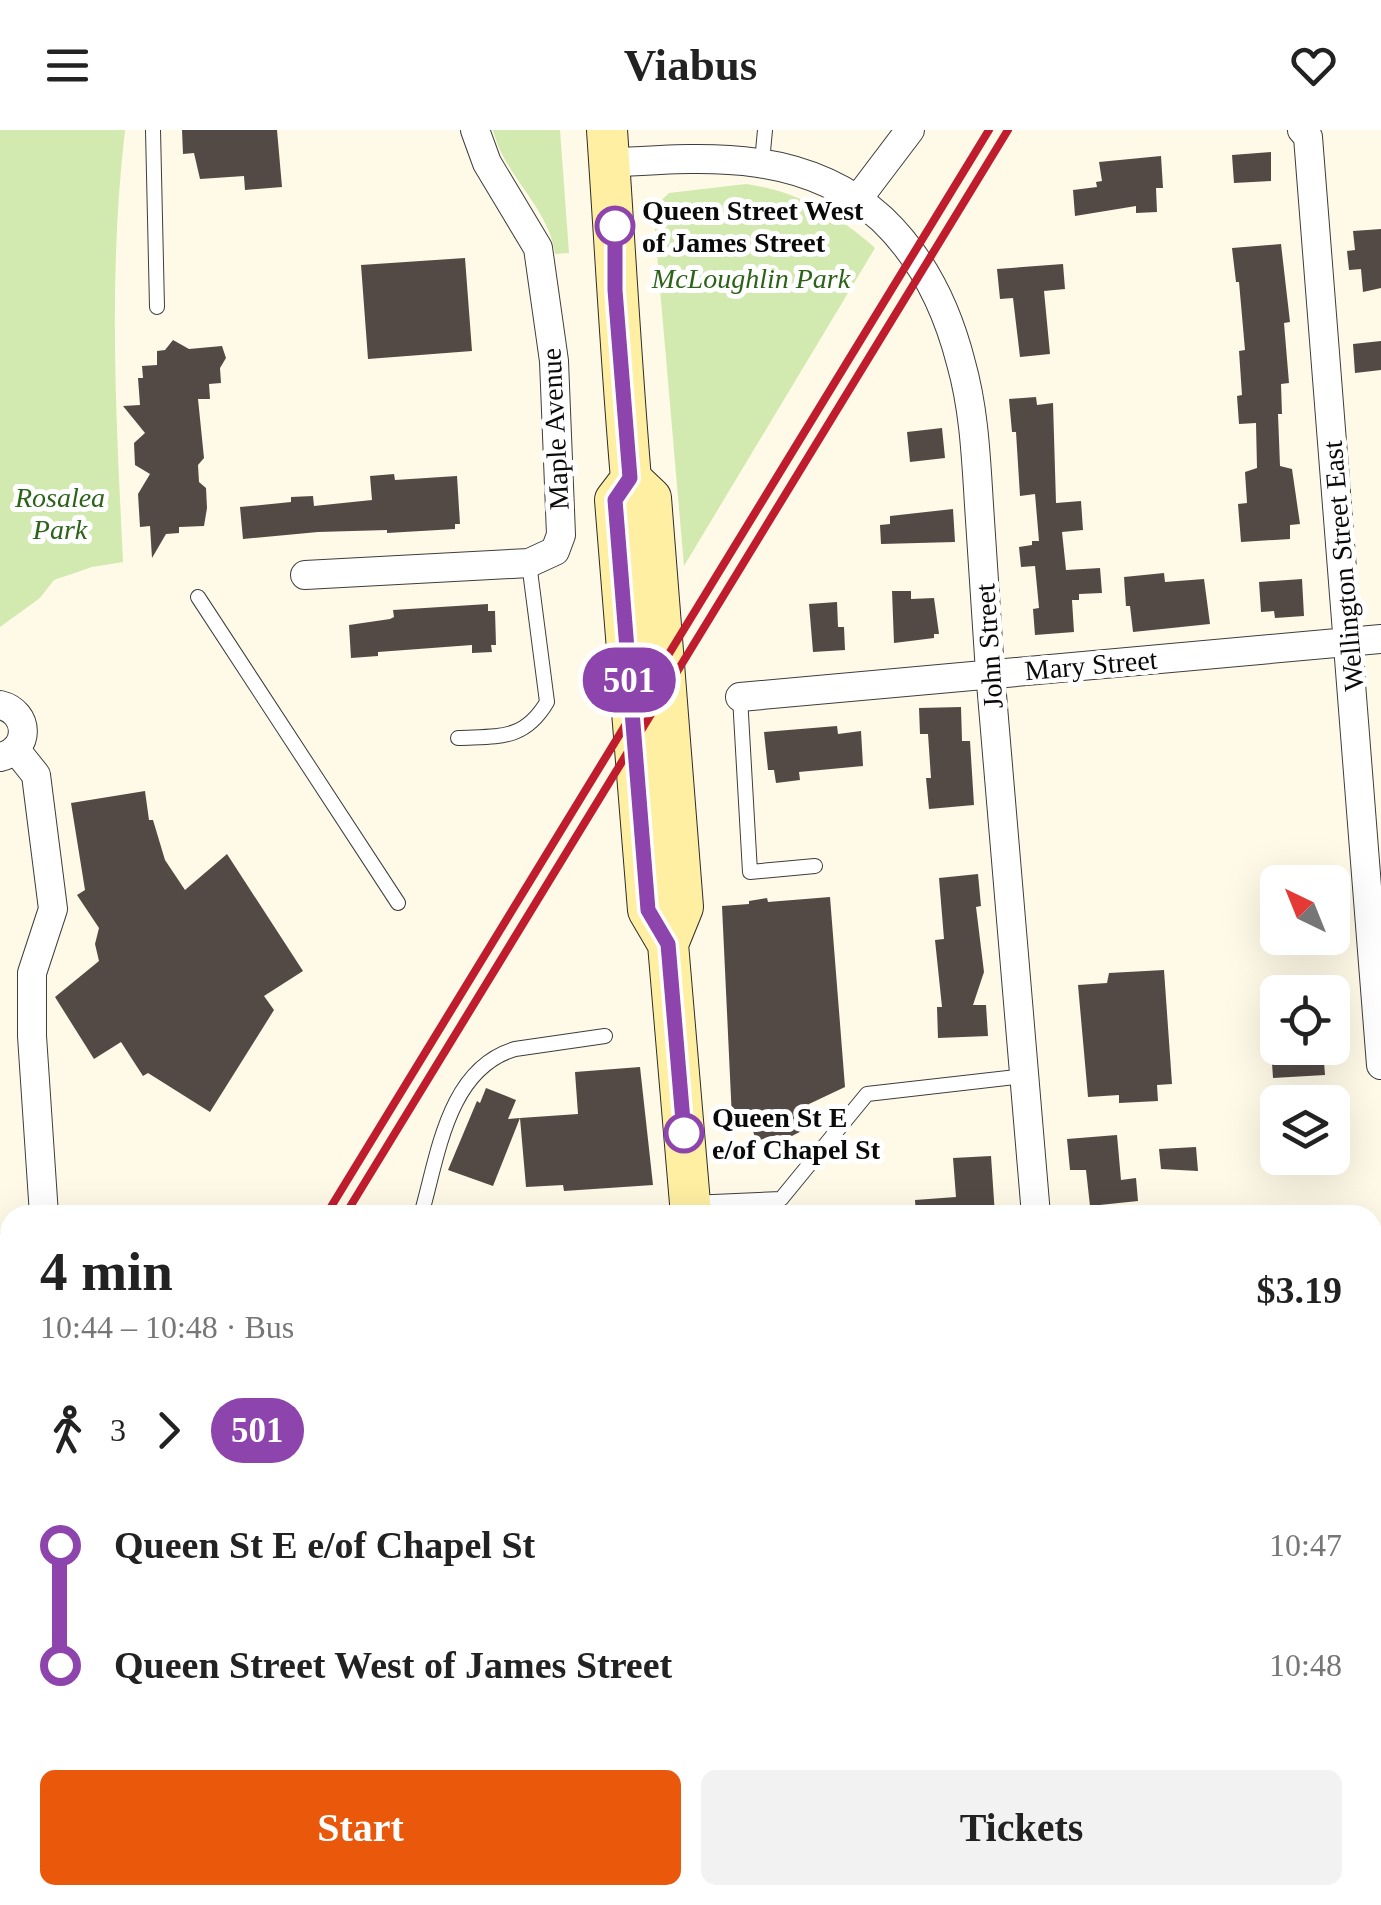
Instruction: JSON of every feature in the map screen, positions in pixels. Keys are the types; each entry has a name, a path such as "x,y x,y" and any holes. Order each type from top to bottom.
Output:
{"main road":[{"path":"608,146 630,478 651,498 683,907 668,944 691,1205"}],"street":[{"name":"Maple Avenue","path":"475,130 487,163 538,248 554,361 561,535 555,551 529,563"},
{"path":"857,200 910,130"},
{"name":"Wellington Street East","path":"1302,130 1308,137 1381,1065"},
{"name":"John Street","path":"608,146 738,158 815,176 857,200 895,233 933,284 962,362 973,422 1035,1205"},
{"path":"305,576 529,563"},
{"name":"Mary Street","path":"740,697 1381,639"},
{"path":"0,705 21,718 24,735 8,753 36,775 53,909 32,973 32,1036 43,1205"}],"lane":[{"path":"154,130 157,307"},
{"path":"762,162 765,130"},
{"path":"458,738 516,734 539,716 547,702 529,563"},
{"path":"198,597 398,903"},
{"path":"740,697 750,872 815,866"},
{"path":"424,1205 449,1119 460,1093 473,1076 501,1053 514,1049 605,1036"},
{"path":"727,1205 781,1199 866,1094 1024,1076"}],"green space":[{"name":"Rosalea Park","path":"0,130 125,130 115,293 123,562 54,580 40,598 0,627"},
{"path":"493,130 560,130 569,253 555,254 544,221 506,162"},
{"name":"McLoughlin Park","path":"746,184 782,192 815,206 875,248 684,566 653,208 669,193"}],"building":[{"path":"182,130 277,130 282,187 245,190 244,176 200,179 194,153 183,154"},
{"path":"1271,152 1271,181 1234,183 1232,155"},
{"path":"1161,156 1163,188 1156,188 1157,212 1136,213 1136,206 1075,216 1073,190 1097,187 1096,182 1102,181 1099,162"},
{"path":"1381,229 1381,288 1363,292 1361,269 1349,270 1347,251 1355,250 1353,231"},
{"path":"1281,244 1290,322 1284,323 1289,383 1281,384 1280,466 1292,469 1300,524 1290,525 1290,539 1241,542 1238,504 1247,503 1245,472 1257,468 1256,423 1239,424 1239,351 1245,350 1232,248"},
{"path":"465,258 472,351 368,359 361,265"},
{"path":"1063,264 1065,289 1044,291 1050,354 1020,357 1013,298 1000,299 997,269"},
{"path":"173,340 189,349 222,346 226,358 220,368 221,383 209,384 210,399 198,399 204,458 198,465 199,482 206,488 207,508 204,526 179,527 179,533 166,534 152,558 150,526 140,527 138,494 150,474 135,465 134,443 145,433 123,406 140,405 138,378 143,378 142,366 157,365 157,351 165,350"},
{"path":"1381,341 1381,370 1355,373 1353,344"},
{"path":"1036,397 1037,405 1053,403 1056,503 1081,501 1083,530 1062,532 1066,570 1100,568 1102,593 1079,594 1079,600 1072,600 1074,632 1035,635 1033,609 1039,608 1035,566 1021,567 1019,547 1039,541 1035,494 1020,496 1016,432 1012,432 1009,399"},
{"path":"942,428 945,458 910,462 907,432"},
{"path":"394,474 395,480 457,476 460,524 455,524 455,529 318,532 243,539 240,507 291,502 291,497 313,496 314,506 372,500 370,476"},
{"path":"953,509 955,542 881,544 880,525 890,524 890,516"},
{"path":"1164,573 1165,582 1204,579 1210,624 1133,632 1124,577"},
{"path":"1302,579 1304,616 1275,618 1274,611 1261,612 1259,582"},
{"path":"892,591 911,591 911,599 934,598 939,634 894,643"},
{"path":"837,602 838,627 844,627 845,650 813,652 809,604"},
{"path":"488,604 488,611 495,611 496,645 491,645 492,652 472,653 472,645 378,652 378,656 351,658 349,625 390,619 394,617 393,610"},
{"path":"961,707 962,741 970,741 974,805 929,809 928,734 920,734 919,708"},
{"path":"837,726 838,734 861,731 863,766 799,772 800,780 776,783 774,770 768,770 764,732"},
{"path":"145,791 149,820 153,820 165,860 185,890 227,854 303,971 264,996 274,1010 210,1112 148,1073 143,1076 121,1042 94,1059 55,997 99,961 95,944 99,928 77,895 85,890 71,803"},
{"path":"978,874 981,906 976,907 984,972 973,1005 986,1005 988,1036 938,1038 937,1007 942,1007 935,940 944,939 939,878"},
{"path":"830,897 845,1087 809,1104 815,1124 790,1137 777,1135 756,1141 751,1124 732,1119 722,906 767,898 768,902"},
{"path":"1164,970 1172,1084 1157,1085 1158,1101 1119,1103 1119,1095 1088,1097 1078,985 1107,983 1109,973"},
{"path":"1272,1065 1324,1065 1325,1075 1273,1078"},
{"path":"640,1067 653,1185 564,1191 563,1185 526,1187 520,1118 578,1114 575,1072"},
{"path":"486,1088 516,1100 508,1119 520,1118 493,1186 448,1170"},
{"path":"1117,1135 1121,1180 1136,1178 1138,1201 1090,1205 1086,1170 1070,1170 1067,1139"},
{"path":"1196,1147 1198,1171 1161,1169 1159,1149"},
{"path":"991,1156 994,1205 915,1205 915,1200 956,1197 953,1158"}],"railway":[{"path":"332,1205 989,130"},
{"path":"351,1205 1008,130"}],"bus line":[{"name":"501","path":"615,226 615,290 630,478 615,500 648,910 668,944 684,1133"}],"place":[{"name":"Queen Street West of James Street","path":"615,226"},
{"name":"Queen St E e/of Chapel St","path":"684,1133"}]}
